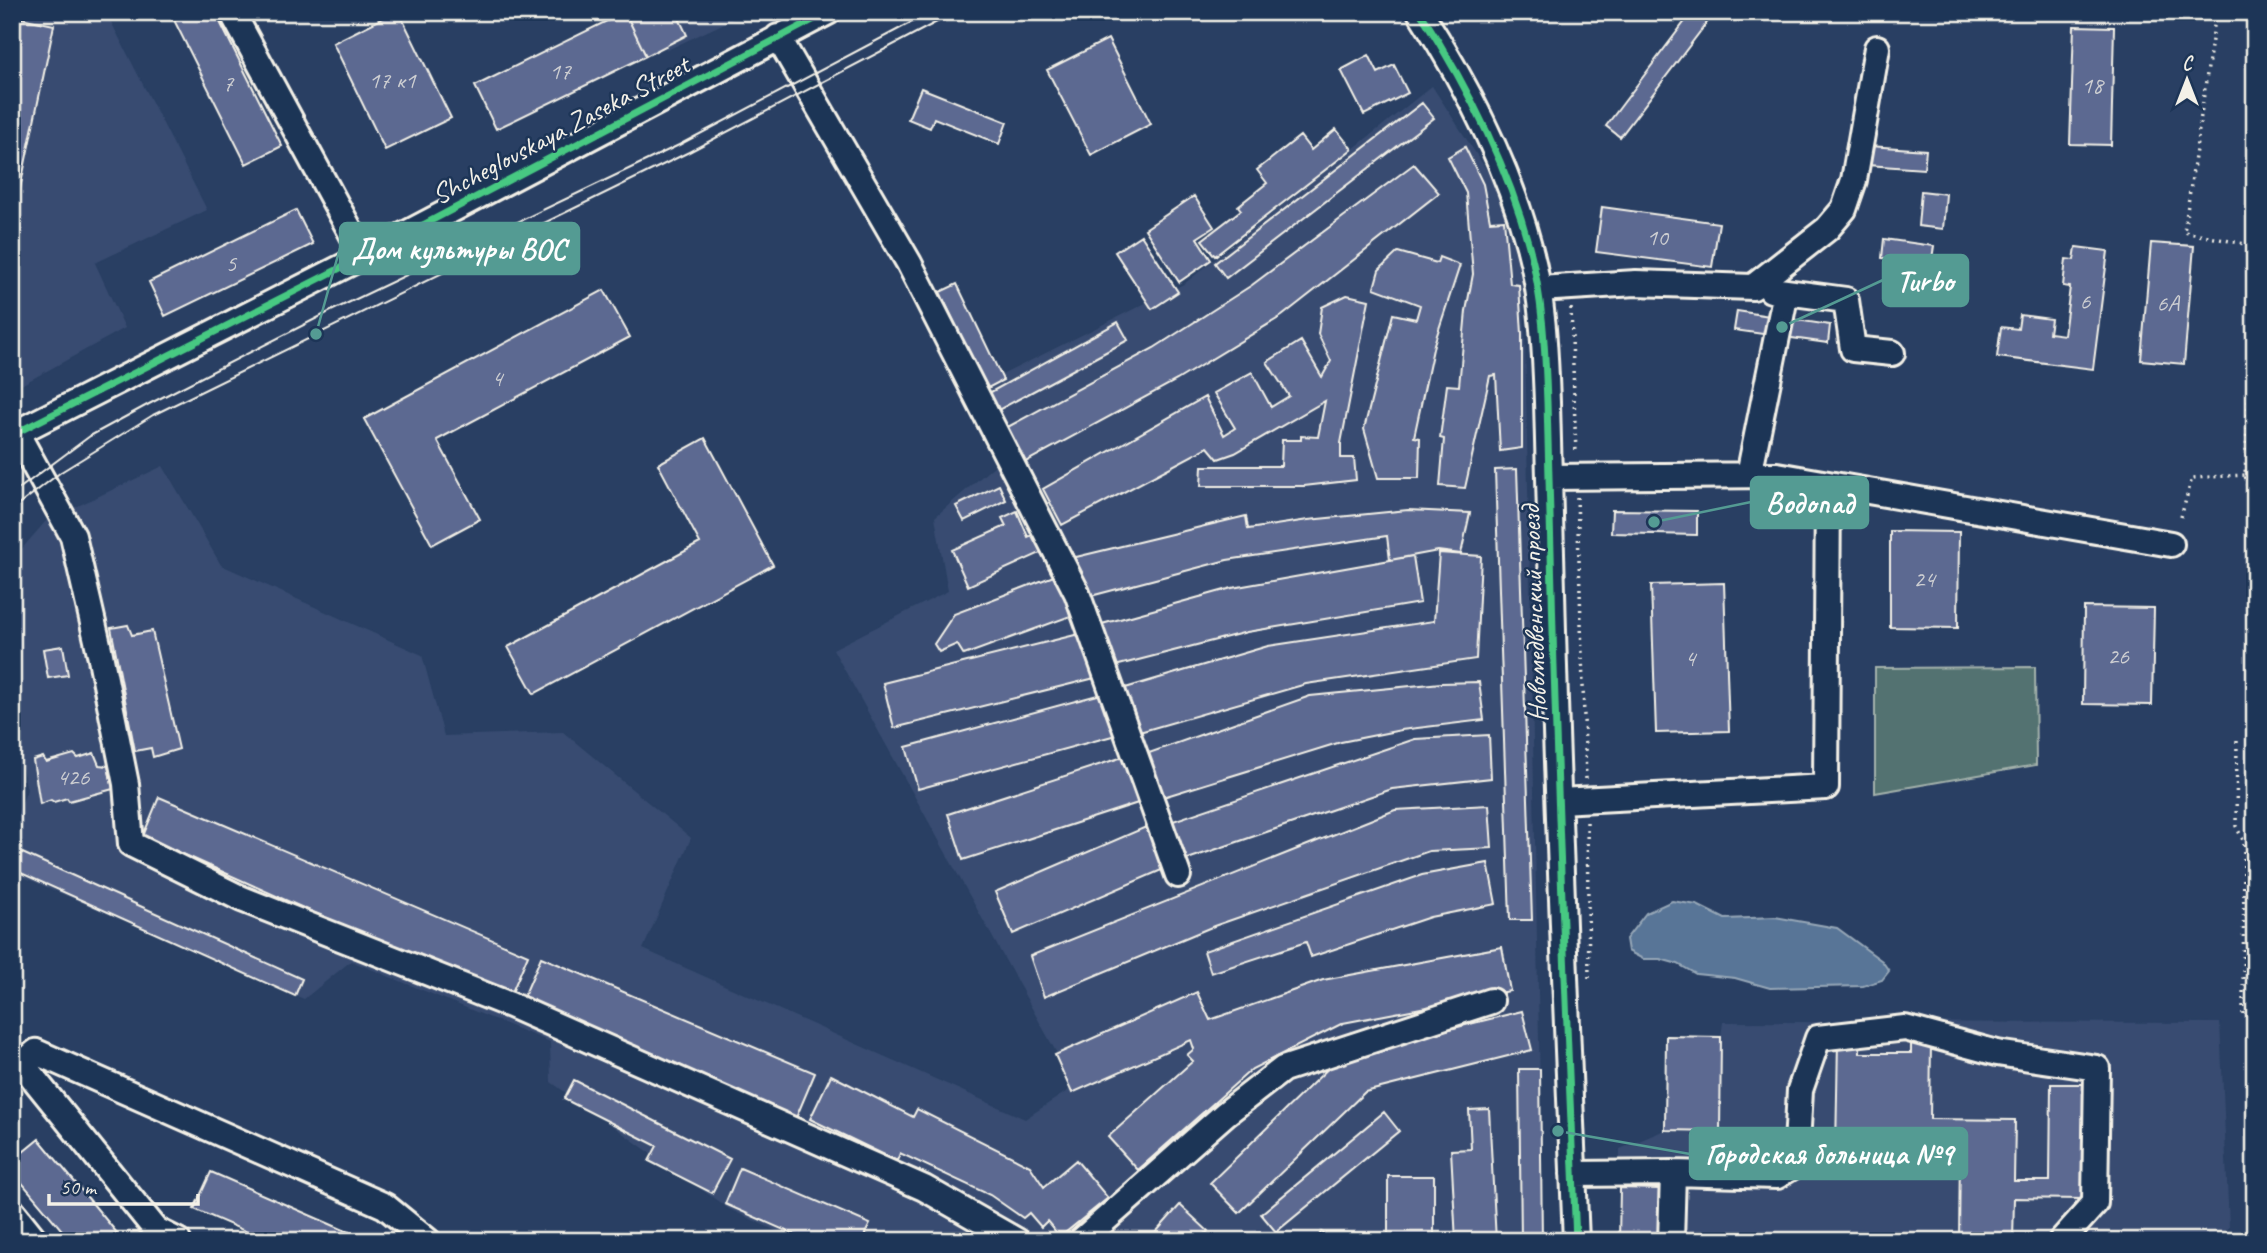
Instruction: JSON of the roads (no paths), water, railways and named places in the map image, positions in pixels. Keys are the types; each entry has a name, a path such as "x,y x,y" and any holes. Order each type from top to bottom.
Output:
{"street":[{"path":"232,12 364,257"},
{"name":"Shcheglovskaya Zaseka Street","path":"14,434 364,257 828,12"},
{"name":"Новомедвенский проезд","path":"1420,12 1472,102 1493,148 1514,198 1539,289 1544,336 1550,477 1576,1241"},
{"path":"778,37 909,263 1077,593 1178,876"},
{"path":"1753,287 1827,229 1844,209 1854,180 1877,48"},
{"path":"1539,289 1636,283 1753,287 1846,300 1853,349 1892,354"},
{"path":"1749,475 1786,292"},
{"path":"14,434 73,536 126,785 131,844 242,899 510,1005 924,1188 1017,1241"},
{"path":"1550,477 1777,475 2171,544"},
{"path":"1559,801 1826,787 1828,484"},
{"path":"1081,1241 1225,1114 1283,1069 1491,1001"},
{"path":"1573,1174 1777,1176 1796,1164 1800,1090 1818,1038 1905,1028 1997,1054 2097,1068 2095,1203 2061,1241"},
{"path":"167,1237 17,1069 36,1052 385,1206 428,1241"},
{"path":"1671,1241 1673,1173"},
{"path":"12,1211 36,1241"}],"tram line":[{"path":"12,494 90,436 149,404 331,311 679,145 931,12"},
{"path":"12,510 61,472 153,415 689,152 956,12"}],"place":[{"name":"Turbo","path":"1782,327"},
{"name":"Дом культуры ВОС","path":"316,334"},
{"name":"Водопад","path":"1654,522"},
{"name":"Городская больница №9","path":"1558,1131"}]}
